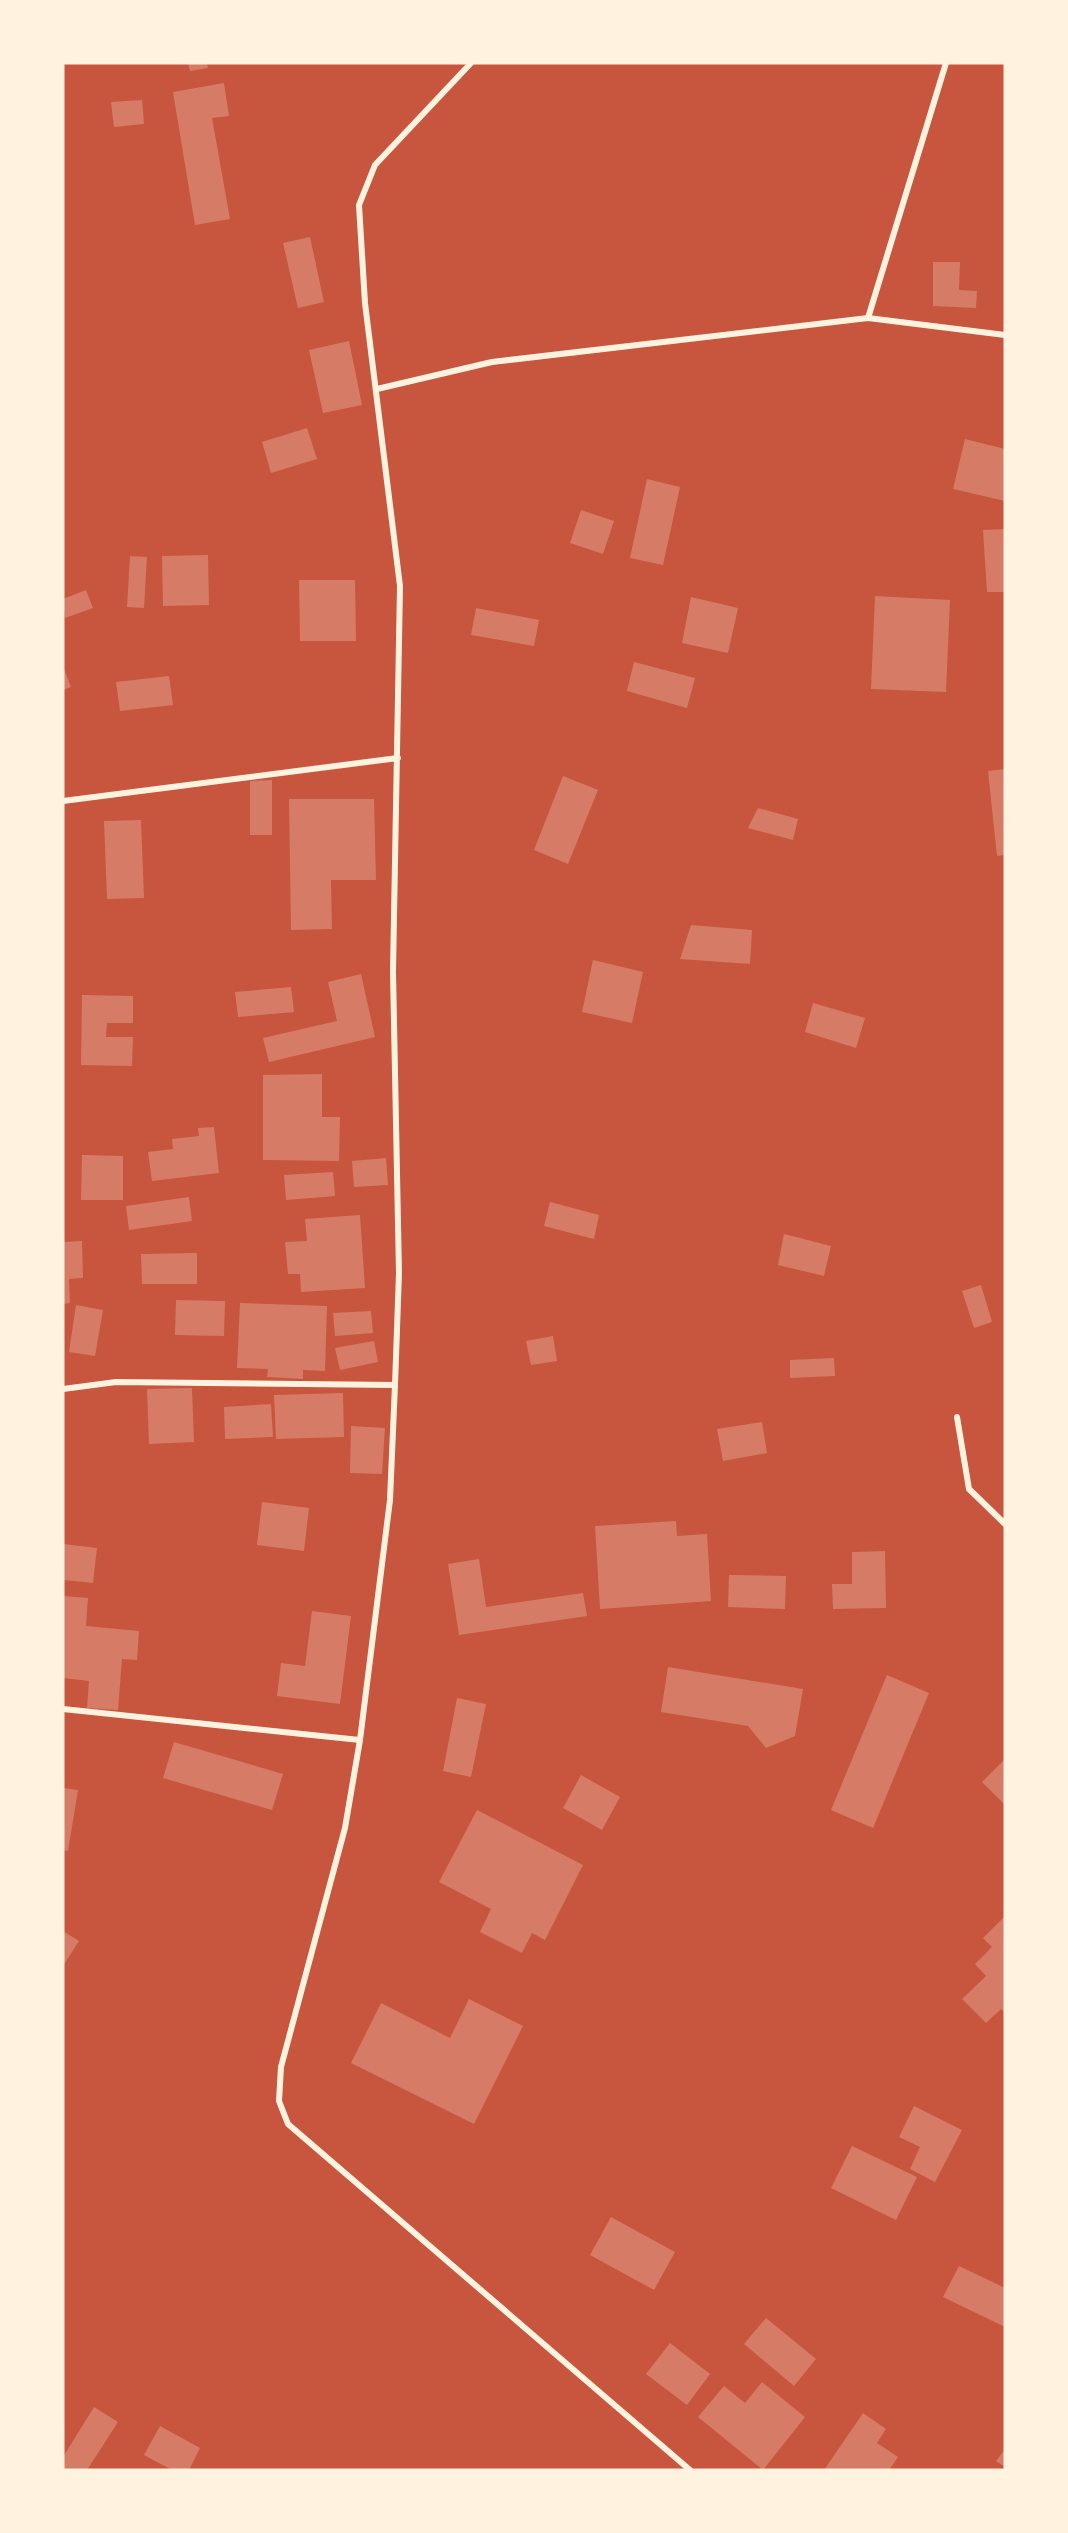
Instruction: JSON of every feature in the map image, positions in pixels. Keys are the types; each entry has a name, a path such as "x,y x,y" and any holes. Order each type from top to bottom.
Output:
{"street":[{"path":"471,63 375,165 358,206 365,303 400,586 393,972 399,1273 395,1385 390,1500 360,1740 345,1828 281,2067 279,2101 288,2124 690,2470"},
{"path":"867,318 946,63"},
{"path":"377,389 492,362 867,318 1005,335"},
{"path":"63,801 398,758"},
{"path":"63,1389 116,1382 395,1385"},
{"path":"957,1417 969,1490 1005,1524"},
{"path":"63,1709 360,1740"}],"building":[{"path":"188,63 207,63 208,68 190,71"},
{"path":"224,83 229,116 212,118 230,219 195,225 173,92"},
{"path":"142,100 144,124 114,127 111,102"},
{"path":"310,237 324,302 298,308 283,243"},
{"path":"933,262 960,262 959,290 977,291 976,308 933,306"},
{"path":"349,341 362,405 323,413 309,350"},
{"path":"307,428 317,459 271,473 262,442"},
{"path":"965,439 1005,449 1005,501 953,489"},
{"path":"647,479 680,487 663,565 630,558"},
{"path":"581,510 614,521 603,554 570,543"},
{"path":"1005,529 1005,592 987,592 983,530"},
{"path":"208,555 209,605 163,606 162,556"},
{"path":"130,556 147,557 144,608 127,607"},
{"path":"299,580 355,580 356,641 300,641"},
{"path":"86,590 93,608 65,618 63,599"},
{"path":"875,596 950,600 946,692 871,689"},
{"path":"691,597 738,608 728,653 682,643"},
{"path":"476,608 539,620 534,646 471,635"},
{"path":"634,662 695,678 687,708 627,691"},
{"path":"63,666 71,687 63,690"},
{"path":"169,676 173,705 120,711 116,682"},
{"path":"1005,769 1005,855 997,856 988,771"},
{"path":"563,776 598,790 568,864 534,850"},
{"path":"272,780 272,835 250,835 250,781"},
{"path":"289,799 374,799 376,880 331,880 332,929 291,930"},
{"path":"758,808 798,819 793,840 748,828"},
{"path":"141,820 144,898 107,899 104,821"},
{"path":"691,925 752,930 750,964 680,959"},
{"path":"593,960 643,972 632,1023 582,1012"},
{"path":"361,974 375,1037 269,1062 263,1038 337,1021 328,982"},
{"path":"291,987 294,1012 238,1017 235,992"},
{"path":"82,995 133,996 133,1023 107,1023 106,1037 133,1037 132,1066 81,1065"},
{"path":"813,1003 865,1018 856,1048 805,1032"},
{"path":"322,1074 322,1117 340,1117 339,1161 263,1160 263,1075"},
{"path":"214,1127 219,1173 152,1181 148,1152 173,1149 172,1139 199,1136 198,1128"},
{"path":"82,1155 123,1156 123,1200 81,1200"},
{"path":"386,1158 388,1185 354,1187 352,1161"},
{"path":"333,1172 335,1196 286,1200 284,1175"},
{"path":"189,1197 192,1221 129,1230 126,1206"},
{"path":"550,1202 599,1215 594,1239 544,1226"},
{"path":"360,1215 365,1288 301,1292 300,1274 288,1274 285,1242 307,1241 305,1219"},
{"path":"784,1234 831,1246 824,1276 778,1265"},
{"path":"82,1241 83,1278 69,1279 70,1303 63,1304 63,1242"},
{"path":"197,1253 197,1284 142,1284 141,1254"},
{"path":"981,1285 992,1322 974,1328 962,1291"},
{"path":"176,1300 225,1301 224,1336 175,1335"},
{"path":"240,1303 327,1306 325,1371 303,1370 303,1379 267,1377 268,1369 237,1368"},
{"path":"76,1305 103,1310 95,1356 69,1352"},
{"path":"371,1311 373,1333 335,1336 333,1313"},
{"path":"553,1336 557,1361 531,1365 526,1341"},
{"path":"374,1341 378,1362 340,1370 335,1348"},
{"path":"834,1358 835,1376 790,1378 790,1360"},
{"path":"192,1388 194,1442 149,1444 147,1389"},
{"path":"343,1393 344,1437 276,1439 274,1395"},
{"path":"271,1404 273,1437 225,1439 224,1407"},
{"path":"762,1422 767,1453 723,1461 717,1429"},
{"path":"351,1426 385,1428 382,1474 350,1473"},
{"path":"262,1502 309,1508 304,1551 257,1545"},
{"path":"676,1521 677,1536 707,1534 711,1601 600,1609 595,1526"},
{"path":"63,1544 97,1548 93,1583 63,1580"},
{"path":"885,1551 886,1608 833,1609 832,1584 852,1584 852,1552"},
{"path":"479,1559 486,1607 583,1593 587,1616 459,1635 448,1564"},
{"path":"729,1575 786,1576 785,1609 728,1607"},
{"path":"63,1596 88,1598 86,1626 139,1631 137,1660 122,1659 118,1710 87,1708 89,1681 63,1678"},
{"path":"312,1611 351,1616 340,1704 277,1696 281,1663 305,1666"},
{"path":"668,1667 803,1689 795,1736 766,1748 748,1726 661,1712"},
{"path":"887,1675 929,1693 873,1828 831,1810"},
{"path":"457,1698 486,1704 471,1777 443,1771"},
{"path":"174,1742 283,1774 272,1810 163,1778"},
{"path":"1005,1759 1005,1805 982,1782"},
{"path":"581,1775 620,1797 602,1830 563,1808"},
{"path":"63,1788 78,1790 68,1851 63,1850"},
{"path":"477,1810 583,1865 545,1940 532,1933 522,1953 480,1932 491,1909 439,1882"},
{"path":"1005,1916 1005,2013 1001,2009 986,2023 962,1999 986,1976 975,1964 992,1947 983,1938"},
{"path":"63,1931 79,1941 63,1966"},
{"path":"469,1999 523,2026 474,2124 351,2063 381,2003 450,2038"},
{"path":"914,2106 962,2130 935,2182 910,2169 920,2147 899,2137"},
{"path":"852,2146 917,2177 896,2220 831,2188"},
{"path":"611,2217 675,2252 654,2290 590,2255"},
{"path":"959,2266 1005,2288 1005,2327 943,2297"},
{"path":"766,2318 816,2359 794,2386 744,2344"},
{"path":"670,2343 710,2374 687,2405 646,2374"},
{"path":"762,2382 805,2417 763,2470 698,2417 724,2386 745,2403"},
{"path":"94,2407 118,2422 87,2470 63,2470 63,2457"},
{"path":"863,2413 886,2429 877,2443 898,2457 889,2470 824,2470"},
{"path":"160,2426 200,2448 189,2470 172,2470 144,2455"},
{"path":"1005,2449 1005,2467 996,2461"}]}
